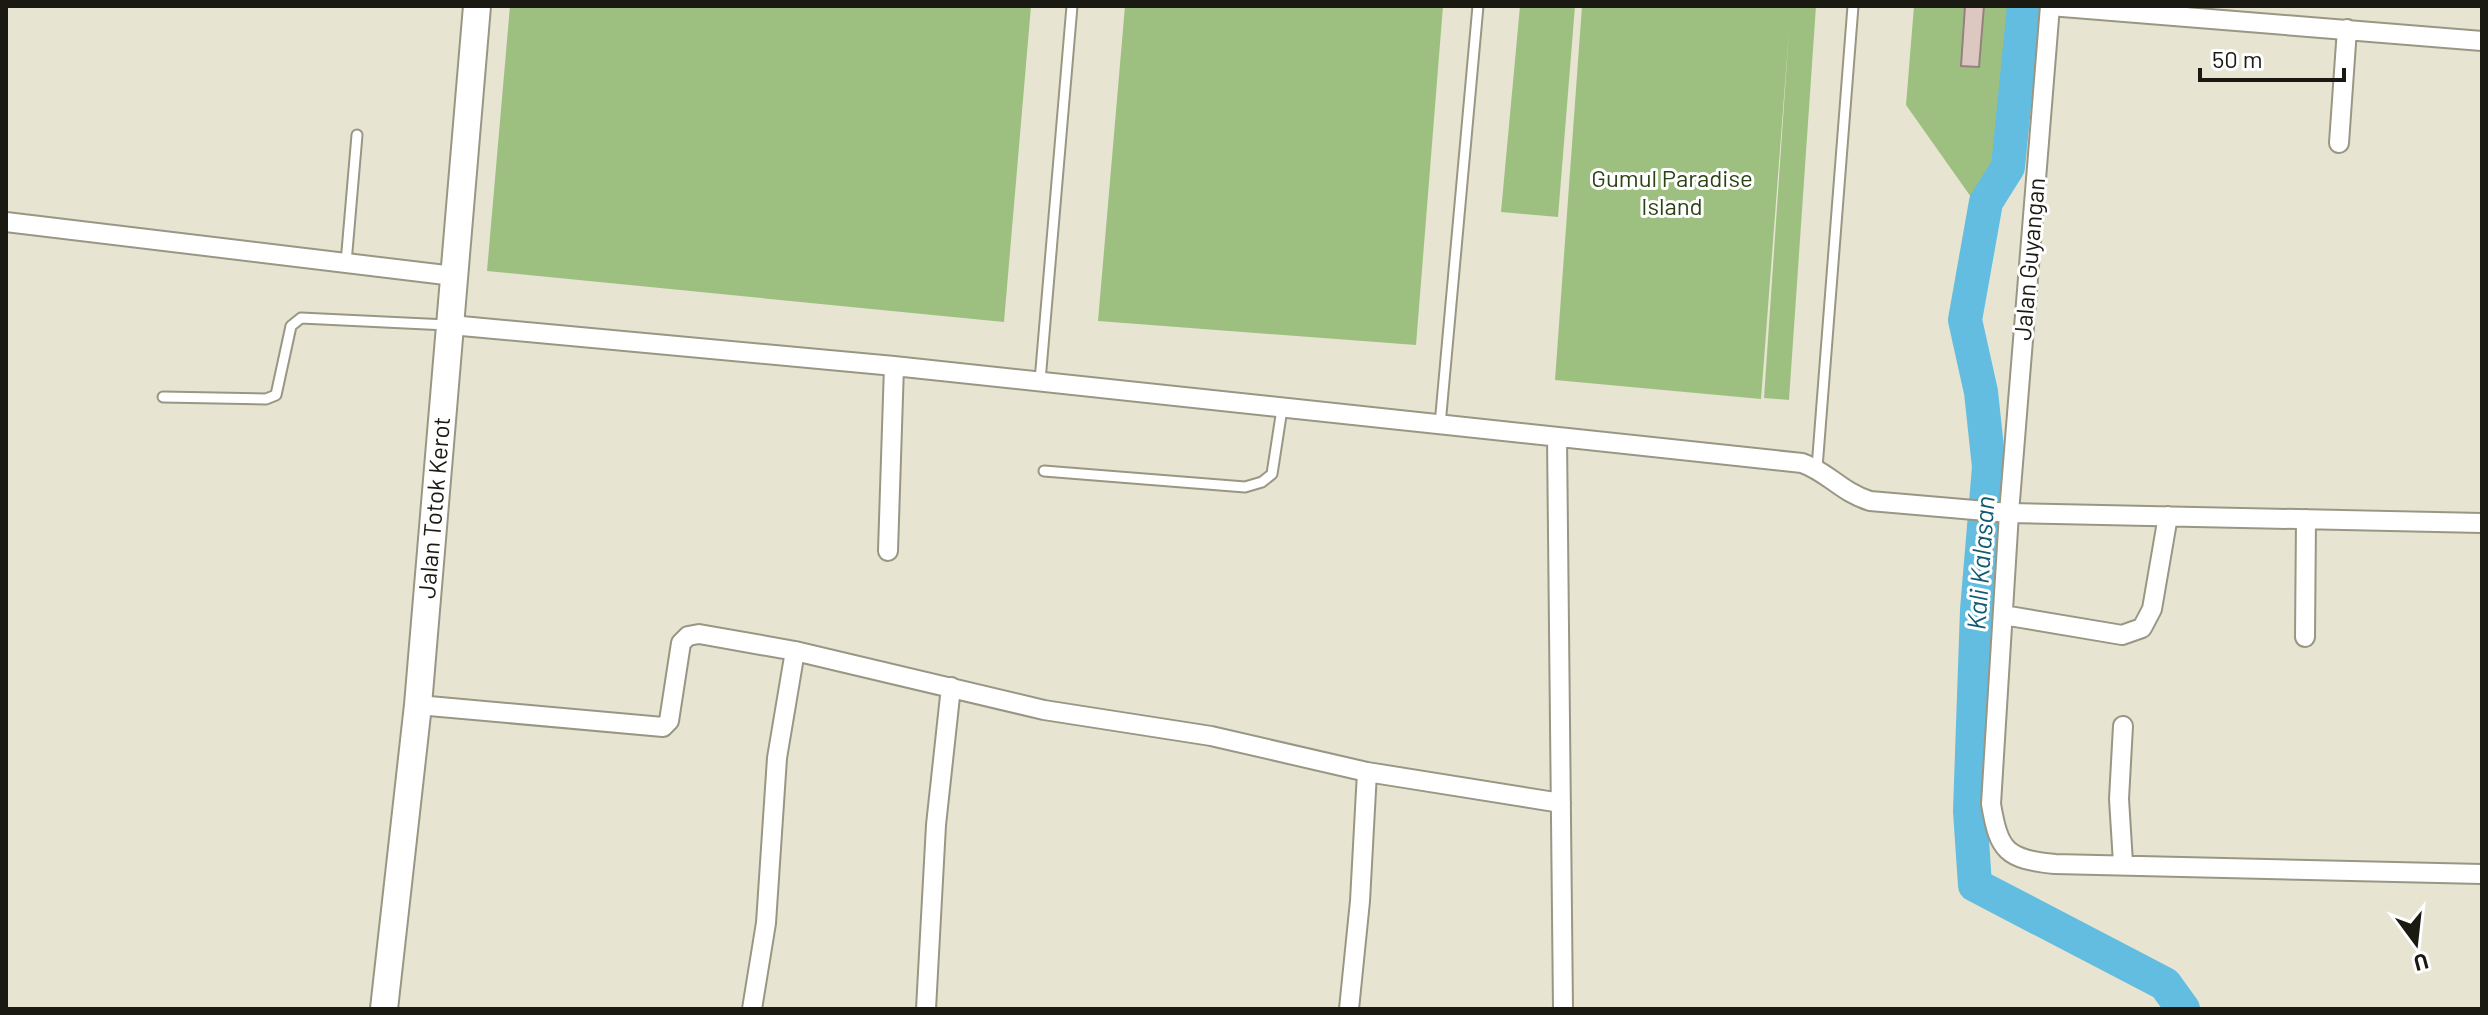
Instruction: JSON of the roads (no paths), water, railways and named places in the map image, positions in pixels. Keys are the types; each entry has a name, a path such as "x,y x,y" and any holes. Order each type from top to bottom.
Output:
{"main road":[{"name":"Jalan Totok Kerot","path":"384,1009 418,705 477,6"}],"street":[{"path":"2050,6 2482,41"},
{"name":"Jalan Guyangan","path":"2050,6 2002,512 2003,615 1991,804 1997,840 2009,853 2032,862 2482,874"},
{"path":"2339,143 2347,29"},
{"path":"6,222 454,276"},
{"path":"451,325 894,366 1802,463 1817,468 1848,494 1870,501 2002,512 2482,523"},
{"path":"888,551 894,366"},
{"path":"1557,437 1563,1009"},
{"path":"2003,615 2122,635 2142,628 2152,609 2168,516"},
{"path":"2305,637 2306,519"},
{"path":"418,705 663,727 669,721 681,643 688,636 699,634 795,651 1044,710 1211,736 1367,772 1561,803"},
{"path":"752,1009 766,923 777,758 795,651"},
{"path":"926,1009 936,825 951,687"},
{"path":"2123,726 2119,799 2123,863"},
{"path":"1349,1009 1360,901 1367,772"}],"lane":[{"path":"1040,382 1072,6"},
{"path":"1440,425 1478,6"},
{"path":"1817,468 1853,6"},
{"path":"346,263 357,135"},
{"path":"163,397 266,399 276,395 291,326 301,318 451,325"},
{"path":"1044,471 1245,487 1262,482 1272,474 1282,409"}],"waterway":[{"name":"Kali Kalasan","path":"2024,6 2008,167 1986,202 1965,320 1981,392 1989,467 1977,610 1970,811 1975,885 2165,984 2183,1009"}],"park label":[{"name":"Gumul Paradise Island","path":"1672,193"}]}
